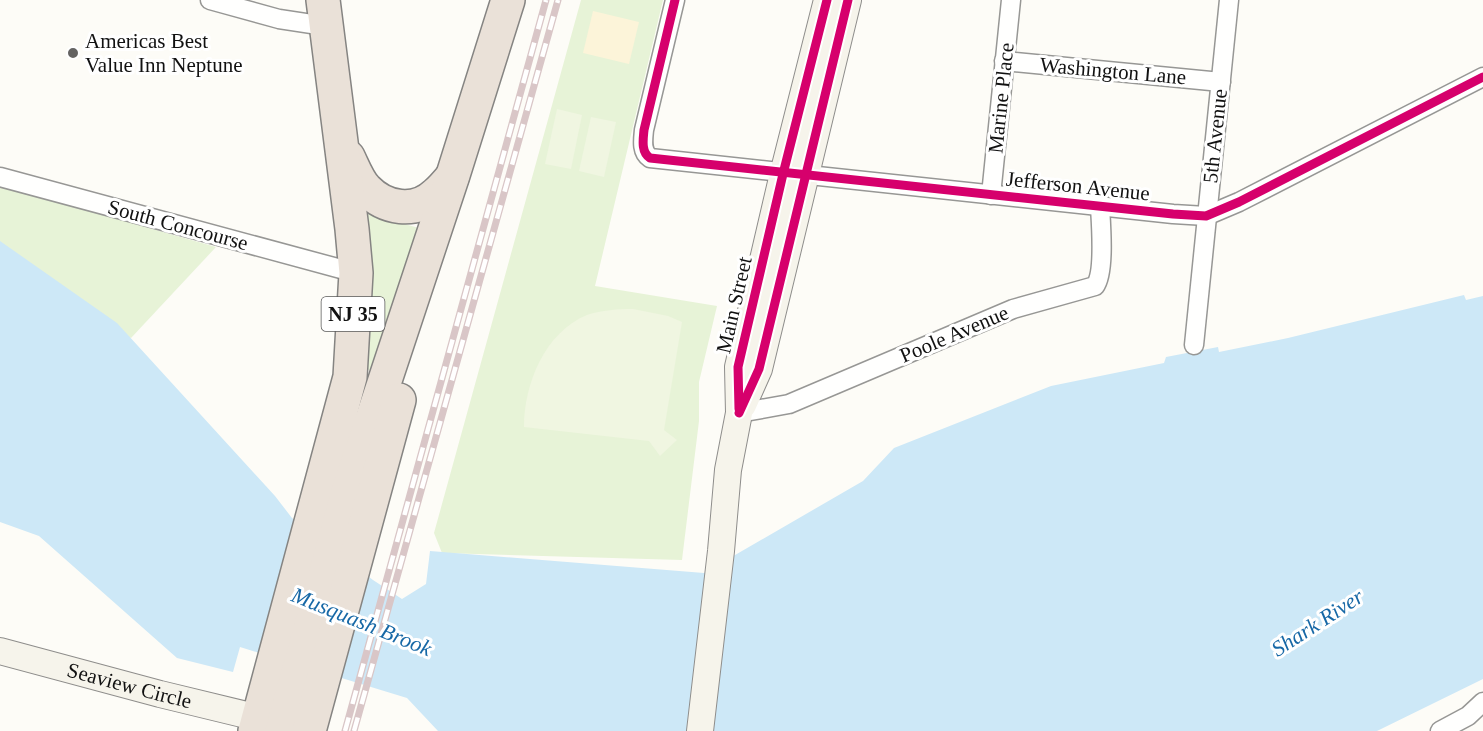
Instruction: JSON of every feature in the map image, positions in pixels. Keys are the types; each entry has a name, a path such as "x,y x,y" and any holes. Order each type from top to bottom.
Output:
{"highway":[{"name":"NJ 35","path":"265,727 348,493 508,0"},
{"name":"NJ 35","path":"324,13 342,144 356,273 350,377 348,493"},
{"path":"311,724 348,493 476,102"},
{"path":"342,144 364,188 381,202 399,207 419,205 435,196 453,175"}],"main road":[{"name":"Main Street","path":"793,175 827,0"},
{"name":"Main Street","path":"700,731 728,470 739,413 738,367 793,175 848,0"},
{"name":"Seaview Circle","path":"0,651 160,694 265,727"}],"street":[{"path":"210,0 279,19 324,13"},
{"name":"Jefferson Avenue","path":"675,0 644,130 646,155 657,160 1100,207 1206,216 1239,202 1483,77"},
{"name":"Marine Place","path":"991,195 1011,0"},
{"name":"5th Avenue","path":"1194,345 1229,0"},
{"name":"Washington Lane","path":"1004,61 1221,82"},
{"name":"South Concourse","path":"0,177 356,273"},
{"name":"Poole Avenue","path":"739,413 789,404 1013,309 1095,286 1098,282 1101,255 1100,207"},
{"path":"1440,731 1468,716 1483,702"}],"green space":[{"path":"581,0 663,0 595,286 717,306 699,382 699,421 682,560 442,553 434,533"},
{"path":"557,109 582,115 571,169 545,164"},
{"path":"591,117 616,122 604,177 579,171"},
{"path":"0,186 216,247 131,338 0,255"},
{"path":"367,211 375,216 419,228 371,371 365,368 372,290"},
{"path":"633,309 668,316 682,322 664,430 677,440 660,456 649,441 524,427 528,394 533,377 540,361 559,334 572,323 587,315 610,310"}],"sand":[{"path":"593,11 639,22 629,64 583,53"}],"water":[{"path":"0,241 117,323 275,496 292,518 373,580 402,599 426,584 430,551 704,573 863,481 894,448 1051,386 1164,363 1166,357 1218,347 1219,352 1288,338 1464,295 1466,300 1483,296 1483,679 1377,731 438,731 407,698 240,647 233,672 177,658 39,536 0,522"}],"railway":[{"path":"345,731 546,0"},
{"path":"354,731 558,0"}],"cycle path":[{"path":"675,0 644,130 644,149 650,158 1173,214 1206,216 1239,202 1483,77"},
{"path":"739,409 738,367 827,0"},
{"path":"739,413 759,369 848,0"}],"place":[{"name":"Americas Best Value Inn Neptune","path":"73,53"}],"water label":[{"name":"Musquash Brook","path":"362,621"},
{"name":"Shark River","path":"1317,622"}]}
